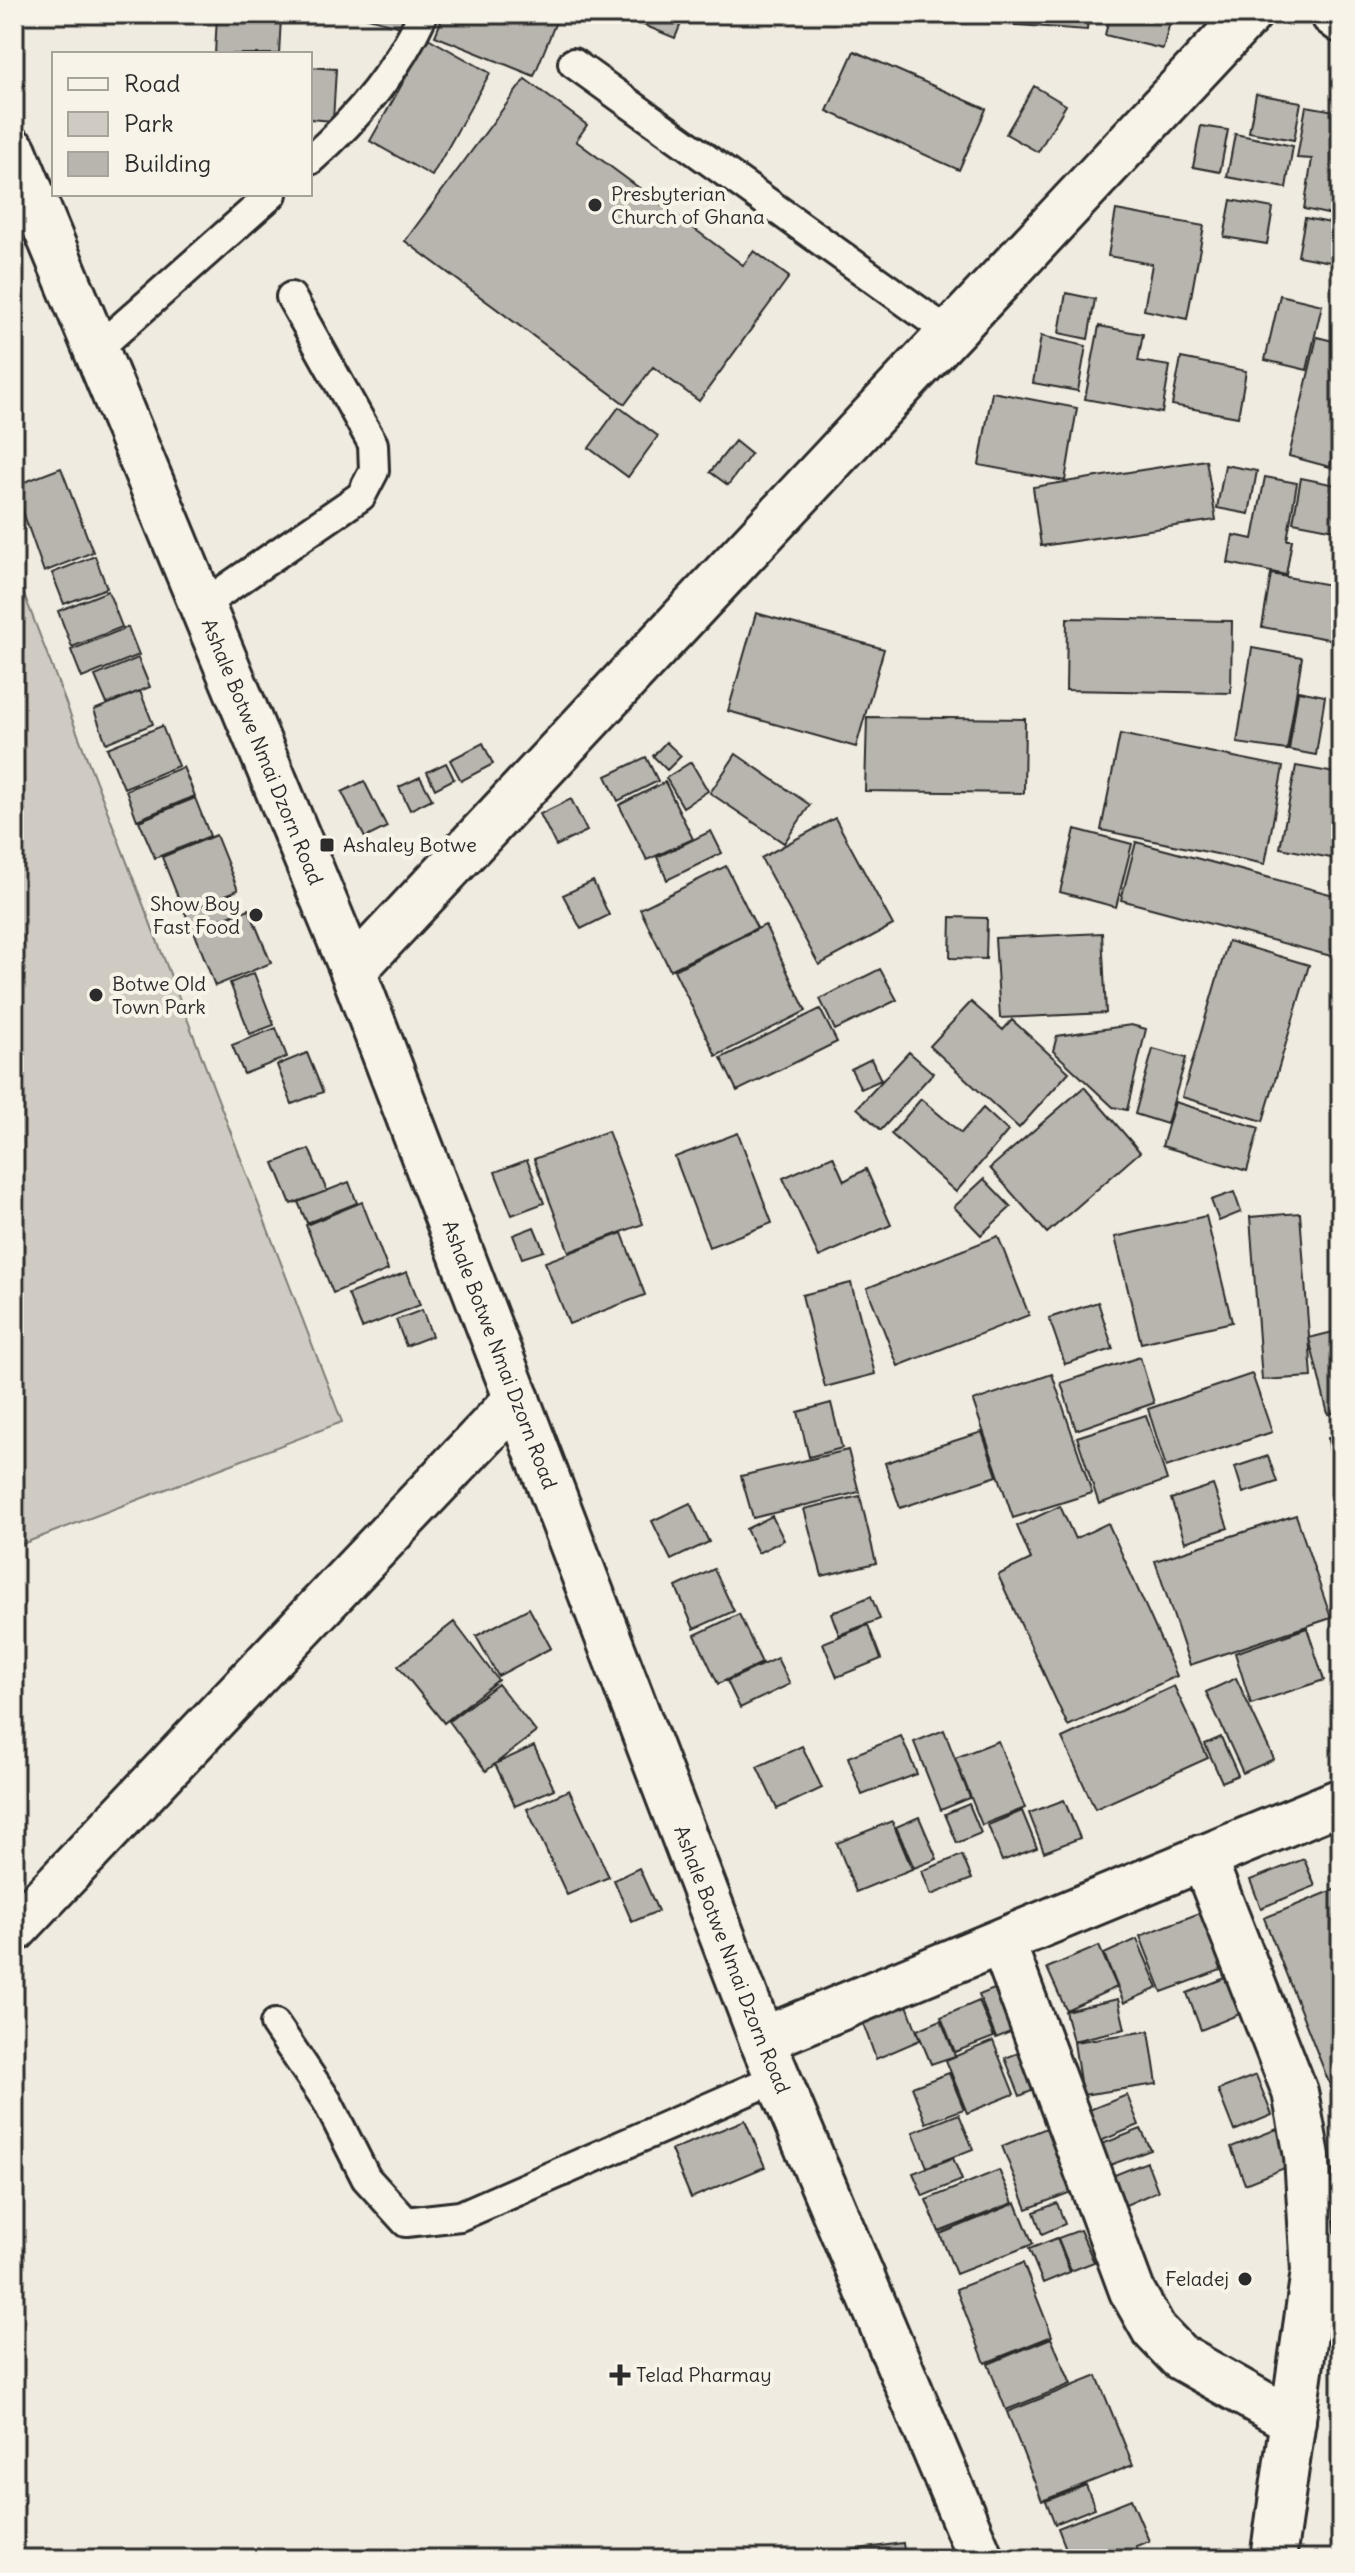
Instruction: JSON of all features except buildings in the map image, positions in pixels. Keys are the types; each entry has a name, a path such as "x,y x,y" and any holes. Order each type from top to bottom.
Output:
{"street":[{"path":"353,971 1249,14"},
{"path":"1333,14 1341,20"},
{"name":"Ashale Botwe Nmai Dzorn Road","path":"14,151 353,971 770,2058 981,2559"},
{"path":"14,1930 517,1399"},
{"path":"770,2058 1002,1941 1341,1801"},
{"path":"1203,1857 1295,2092 1307,2156 1314,2271 1273,2559"},
{"path":"1002,1941 1132,2291 1154,2330 1180,2357 1293,2421"}],"lane":[{"path":"312,158 342,132 394,67 423,14"},
{"path":"573,63 948,332"},
{"path":"96,350 270,196"},
{"path":"201,606 361,496 374,471 373,444 291,297"},
{"path":"275,2024 327,2101 366,2178 406,2222 460,2216 770,2058"}],"green space":[{"name":"Botwe Old Town Park","path":"14,568 342,1422 14,1547"}],"place":[{"name":"Presbyterian Church of Ghana","path":"595,205"},
{"name":"Ashaley Botwe","path":"327,845"},
{"name":"Show Boy Fast Food","path":"256,915"},
{"name":"Botwe Old Town Park","path":"96,995"},
{"name":"Feladej","path":"1245,2279"},
{"name":"Telad Pharmay","path":"620,2375"}]}
